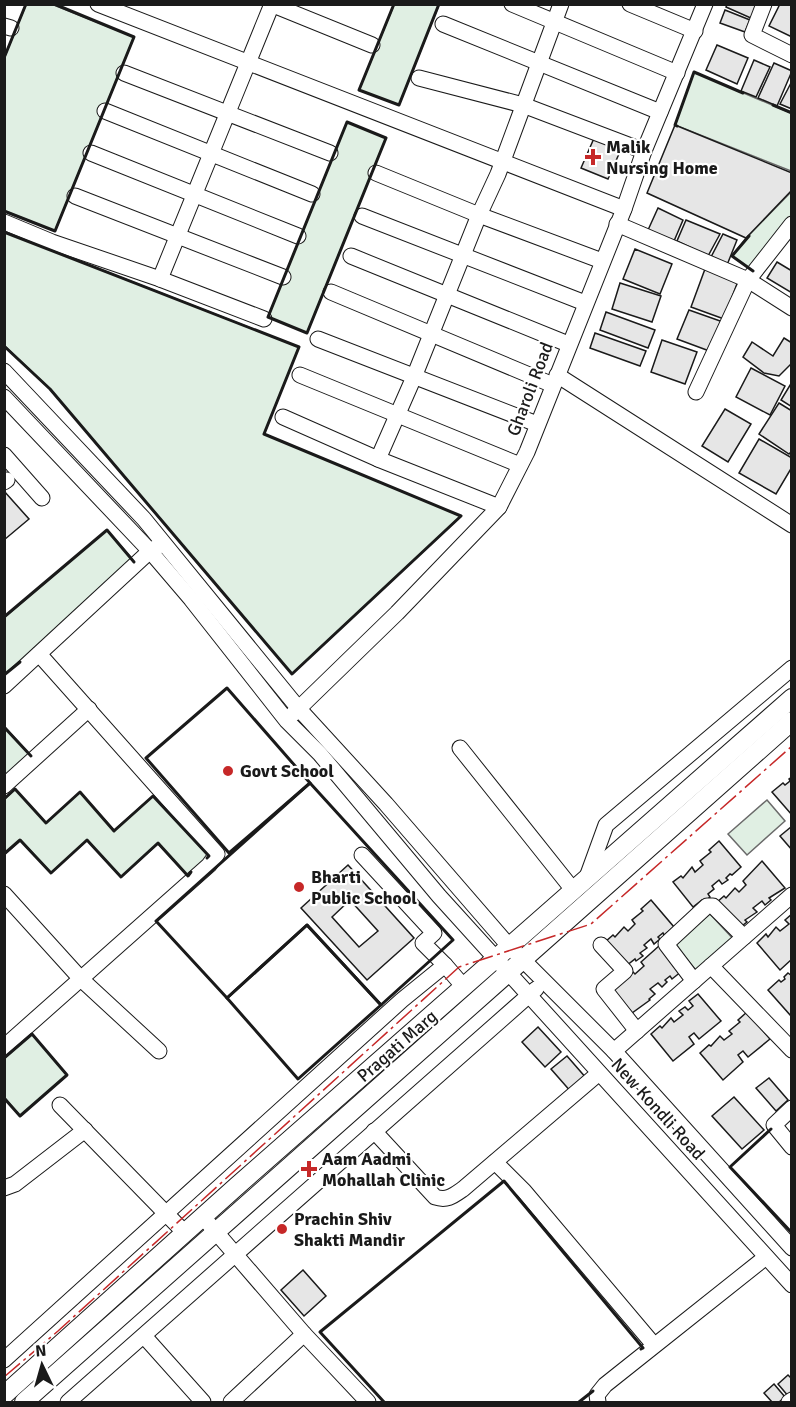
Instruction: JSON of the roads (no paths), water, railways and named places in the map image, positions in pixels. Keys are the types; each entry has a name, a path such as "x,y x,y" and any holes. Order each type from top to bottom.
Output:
{"main road":[{"name":"Pragati Marg","path":"4,1395 792,698"},
{"name":"Pragati Marg","path":"24,1402 792,721"}],"street":[{"path":"98,4 624,209"},
{"path":"512,4 677,73"},
{"path":"378,459 502,162 561,4"},
{"path":"630,4 695,31"},
{"name":"Gharoli Road","path":"287,720 397,613 499,507 537,424 624,209 644,151 705,4"},
{"path":"764,4 752,35 792,55"},
{"path":"160,279 271,5 372,45"},
{"path":"443,24 660,112"},
{"path":"124,73 330,153"},
{"path":"419,78 523,105 644,151"},
{"path":"105,111 312,194"},
{"path":"91,153 298,237"},
{"path":"376,173 602,261"},
{"path":"75,196 283,277"},
{"path":"362,216 585,303"},
{"path":"4,222 52,242 160,279 264,319"},
{"path":"696,392 748,280 792,224"},
{"path":"617,225 748,280 792,308"},
{"path":"351,256 568,344"},
{"path":"331,292 430,335 555,380 792,525"},
{"path":"318,339 537,424"},
{"name":"New Kondli Road","path":"4,371 165,543 299,709 386,804 509,946 614,1051 792,1248"},
{"path":"300,375 520,465"},
{"name":"New Kondli Road","path":"4,397 150,552 191,599 287,720 320,754 439,896 792,1285"},
{"path":"283,417 378,459 499,507"},
{"path":"4,455 42,498"},
{"path":"4,686 150,552 165,543"},
{"path":"6,1042 81,979 209,865 217,854 39,654"},
{"path":"460,748 580,885 606,825 792,668"},
{"path":"4,786 89,709"},
{"path":"362,855 434,933 423,943 446,965 464,987"},
{"path":"614,1051 792,894"},
{"path":"5,897 81,979 159,1051"},
{"path":"694,981 666,944 708,906 713,906 744,937"},
{"path":"601,945 625,971 604,989 637,1031"},
{"path":"4,1360 402,1000 446,965"},
{"path":"711,966 788,1040"},
{"path":"68,1402 546,981"},
{"path":"375,1131 435,1197 442,1199 454,1196 599,1073"},
{"path":"60,1105 185,1233"},
{"path":"792,1108 774,1125 792,1147"},
{"path":"4,1188 15,1184 85,1130"},
{"path":"495,1162 524,1191 654,1345"},
{"path":"203,1217 304,1334 368,1402"},
{"path":"598,1402 597,1395 605,1385 766,1257"},
{"path":"231,1402 304,1334"},
{"path":"144,1336 203,1402"}],"place":[{"name":"Malik Nursing Home","path":"593,157"},
{"name":"Govt School","path":"228,771"},
{"name":"Bharti Public School","path":"299,887"},
{"name":"Aam Aadmi Mohallah Clinic","path":"309,1169"},
{"name":"Prachin Shiv Shakti Mandir","path":"282,1229"}]}
